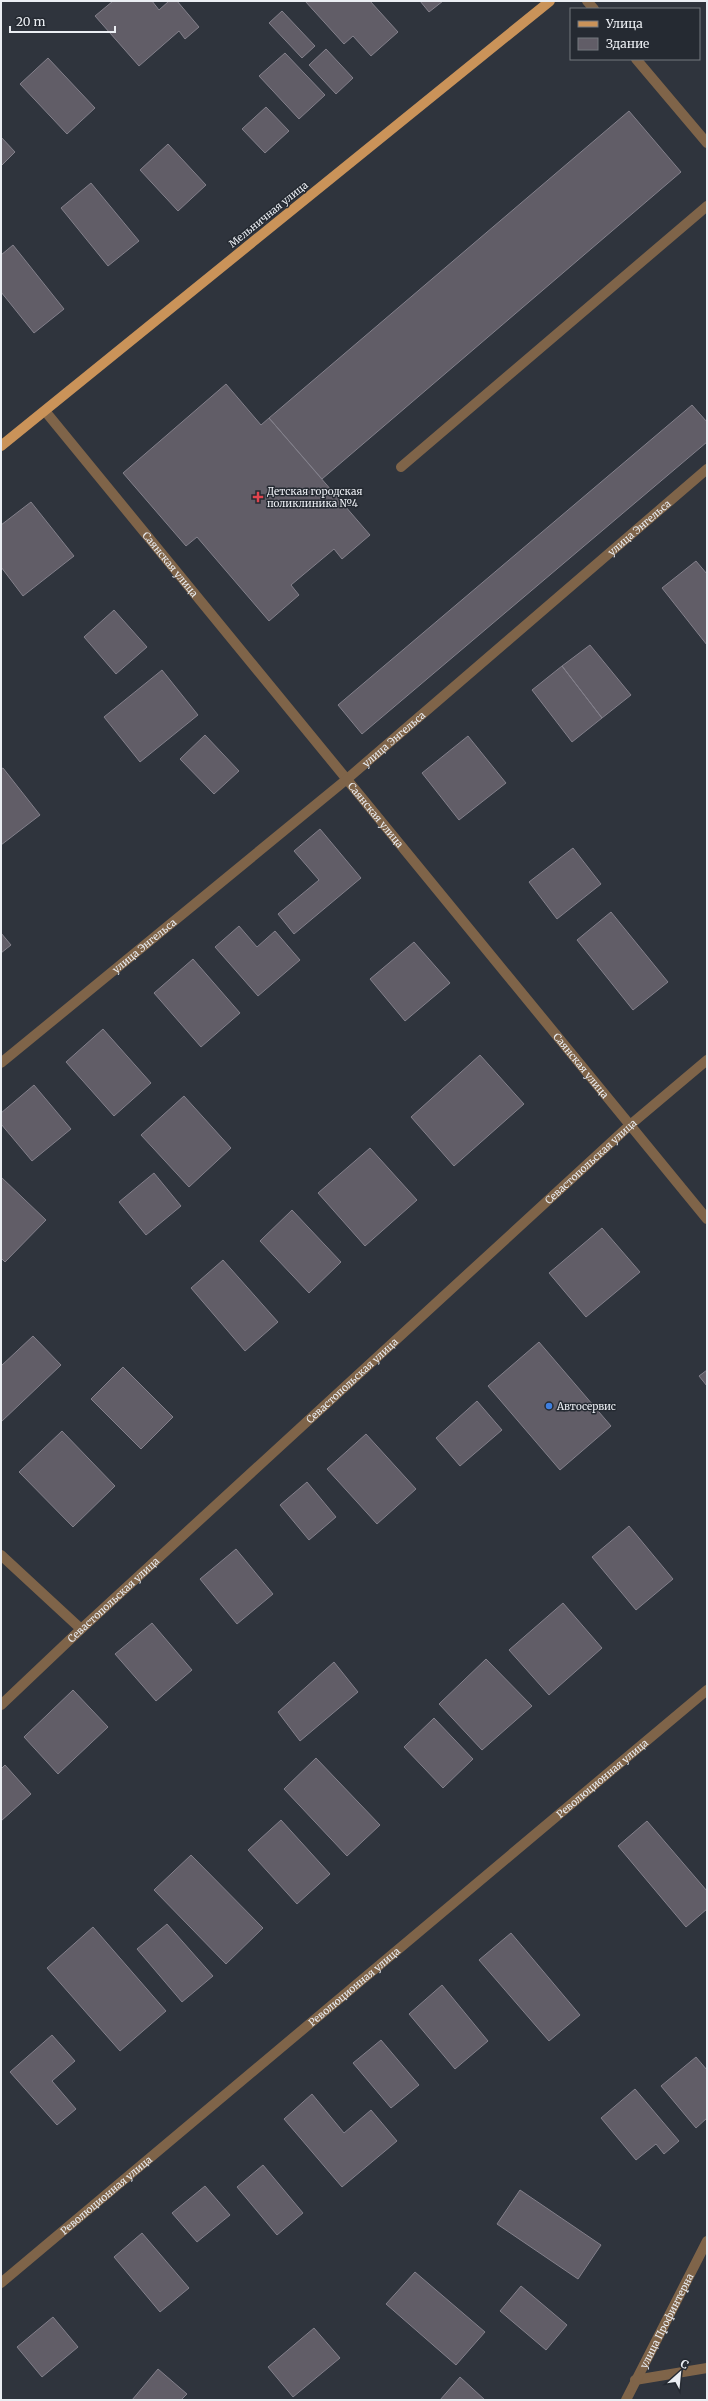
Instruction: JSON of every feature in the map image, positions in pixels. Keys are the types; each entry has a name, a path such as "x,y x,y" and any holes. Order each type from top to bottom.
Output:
{"main road":[{"name":"Мельничная улица","path":"1,446 550,1"}],"street":[{"path":"637,60 707,143"},
{"path":"401,467 707,206"},
{"name":"Саянская улица","path":"44,411 707,1219"},
{"name":"улица Энгельса","path":"1,1063 347,779 707,469"},
{"name":"Севастопольская улица","path":"1,1705 81,1629 630,1125 707,1060"},
{"path":"1,1554 81,1629"},
{"name":"Революционная улица","path":"1,2283 707,1690"},
{"name":"улица Профинтерна","path":"626,2400 707,2241"},
{"path":"635,2380 707,2368"}],"building":[{"path":"113,1 152,1 159,10 169,1 177,1 199,27 185,39 179,31 139,66 95,16"},
{"path":"305,1 370,1 398,32 371,56 353,36 344,44"},
{"path":"420,1 443,1 429,12"},
{"path":"282,11 315,46 302,58 269,23"},
{"path":"326,49 353,78 336,94 309,65"},
{"path":"285,53 325,95 299,119 259,76"},
{"path":"48,58 95,108 67,134 20,84"},
{"path":"266,107 289,131 265,153 242,129"},
{"path":"629,111 681,172 322,479 269,418"},
{"path":"1,137 15,152 1,166"},
{"path":"168,144 206,185 178,211 140,170"},
{"path":"91,183 139,241 108,266 61,208"},
{"path":"13,245 64,309 34,333 1,292 1,255"},
{"path":"226,384 261,425 269,418 370,535 342,559 334,549 291,585 299,595 269,621 197,537 186,546 123,473"},
{"path":"692,405 707,422 707,442 362,734 338,705"},
{"path":"31,502 74,556 23,596 1,567 1,525"},
{"path":"696,561 707,574 707,645 662,588"},
{"path":"114,610 147,647 116,674 84,637"},
{"path":"590,645 631,695 602,718 562,666"},
{"path":"562,666 602,718 572,742 532,690"},
{"path":"162,670 198,715 140,762 104,717"},
{"path":"205,735 239,771 214,794 180,759"},
{"path":"468,736 506,783 459,820 422,773"},
{"path":"3,768 40,815 1,845 1,769"},
{"path":"320,829 361,878 294,934 278,914 319,880 294,851"},
{"path":"573,848 601,884 557,919 529,882"},
{"path":"611,912 668,982 633,1010 577,940"},
{"path":"239,926 257,947 275,931 300,960 258,996 215,947"},
{"path":"1,933 11,945 1,953"},
{"path":"414,942 450,983 405,1021 370,979"},
{"path":"193,959 240,1013 201,1047 154,993"},
{"path":"103,1029 151,1083 114,1116 66,1062"},
{"path":"480,1055 524,1104 454,1166 411,1117"},
{"path":"34,1085 71,1129 32,1161 1,1124 1,1113"},
{"path":"184,1096 231,1148 189,1187 141,1135"},
{"path":"370,1148 417,1200 365,1246 318,1193"},
{"path":"154,1173 181,1206 146,1235 119,1202"},
{"path":"1,1177 46,1220 5,1262 1,1258"},
{"path":"292,1210 341,1262 309,1293 260,1241"},
{"path":"602,1228 640,1272 586,1317 549,1273"},
{"path":"223,1260 278,1322 245,1351 191,1288"},
{"path":"33,1336 61,1365 1,1422 1,1366"},
{"name":"Автосервис","path":"539,1342 611,1426 560,1470 488,1386"},
{"path":"123,1367 173,1417 141,1449 91,1399"},
{"path":"707,1370 707,1386 699,1376"},
{"path":"477,1401 502,1430 460,1466 436,1438"},
{"path":"62,1431 115,1486 73,1527 19,1472"},
{"path":"366,1434 416,1489 377,1524 327,1469"},
{"path":"307,1482 336,1517 309,1540 280,1505"},
{"path":"629,1526 673,1579 636,1610 592,1557"},
{"path":"236,1549 273,1594 237,1624 200,1579"},
{"path":"563,1603 602,1648 549,1695 509,1650"},
{"path":"152,1623 192,1670 156,1701 115,1654"},
{"path":"486,1659 532,1706 482,1750 439,1704"},
{"path":"334,1662 358,1692 300,1741 278,1712"},
{"path":"73,1690 108,1727 58,1774 24,1737"},
{"path":"434,1718 473,1759 443,1788 404,1747"},
{"path":"316,1758 380,1825 347,1856 284,1789"},
{"path":"5,1765 31,1794 1,1821 1,1769"},
{"path":"281,1820 330,1874 297,1904 248,1850"},
{"path":"647,1821 707,1891 707,1909 686,1927 618,1846"},
{"path":"191,1855 263,1928 226,1964 154,1890"},
{"path":"167,1924 213,1976 182,2002 137,1949"},
{"path":"93,1927 166,2011 120,2051 47,1968"},
{"path":"511,1933 580,2015 549,2041 479,1960"},
{"path":"442,1985 488,2041 455,2069 409,2014"},
{"path":"52,2035 75,2061 52,2081 76,2109 57,2125 10,2072"},
{"path":"381,2040 419,2085 391,2108 353,2063"},
{"path":"696,2057 707,2070 707,2118 696,2128 661,2086"},
{"path":"635,2089 679,2141 664,2154 656,2144 636,2160 601,2118"},
{"path":"312,2094 344,2133 371,2110 397,2141 342,2187 284,2119"},
{"path":"263,2165 303,2213 277,2235 237,2187"},
{"path":"205,2186 230,2215 197,2242 172,2213"},
{"path":"520,2190 601,2245 578,2279 497,2224"},
{"path":"142,2233 189,2288 160,2312 114,2257"},
{"path":"415,2272 485,2332 456,2365 386,2304"},
{"path":"521,2286 567,2325 546,2350 500,2311"},
{"path":"53,2317 78,2347 42,2377 17,2347"},
{"path":"314,2328 340,2358 293,2397 268,2367"},
{"path":"158,2369 187,2394 181,2400 132,2400"},
{"path":"460,2377 485,2400 440,2400"}],"place":[{"name":"Детская городская поликлиника №4","path":"258,497"},
{"name":"Автосервис","path":"549,1406"}]}
